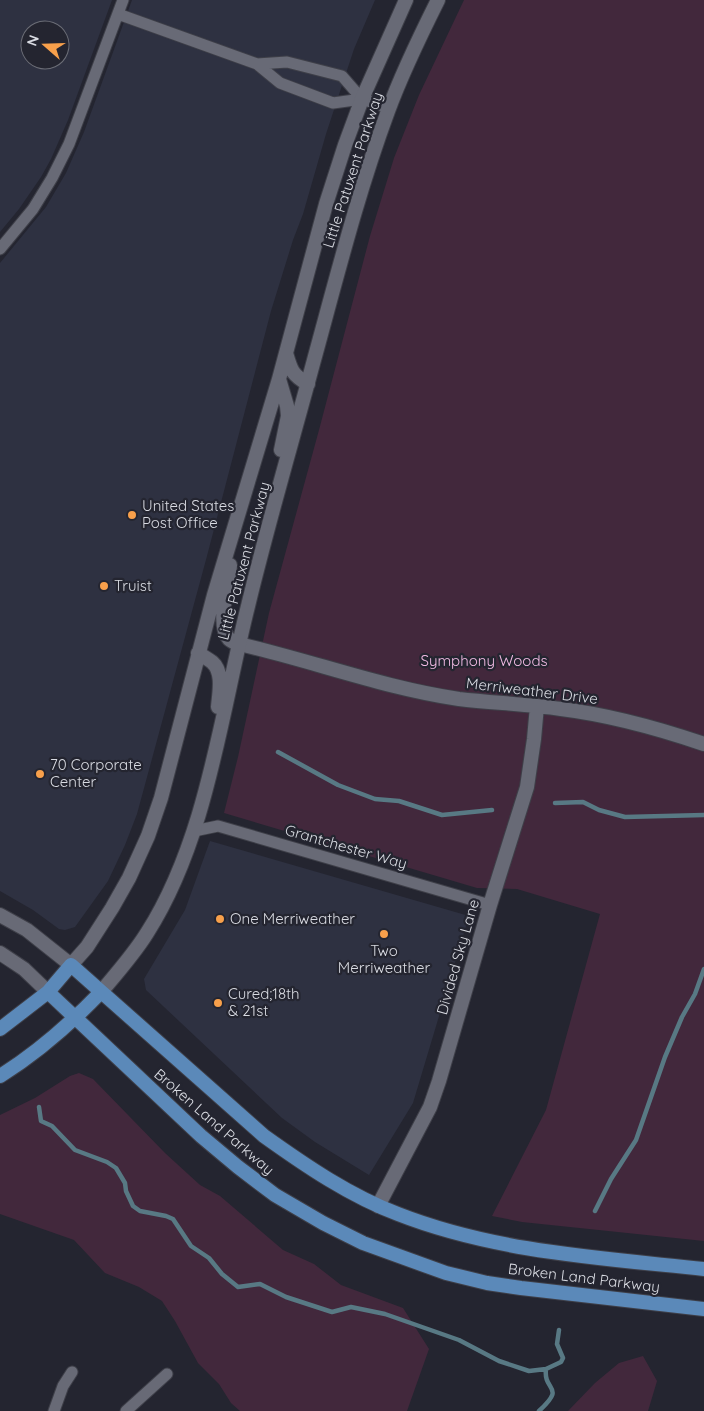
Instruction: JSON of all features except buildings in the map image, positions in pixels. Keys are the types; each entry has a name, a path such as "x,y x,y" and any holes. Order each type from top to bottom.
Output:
{"main road":[{"name":"Little Patuxent Parkway","path":"0,1029 48,992 87,947 129,878 148,836 161,798 198,654 279,379 326,204 362,99 406,0"},
{"name":"Little Patuxent Parkway","path":"0,1076 40,1048 76,1018 101,992 146,934 167,897 185,858 214,753 264,544 353,215 389,108 407,64 438,0"},
{"path":"286,353 296,378 308,384"},
{"path":"264,544 288,416 279,379"},
{"path":"234,532 224,630 229,640 239,644"},
{"name":"Merriweather Drive","path":"239,644 388,684 459,698 560,708 628,721 704,744"},
{"path":"198,654 214,663 220,682 214,753"},
{"name":"Divided Sky Lane","path":"378,1206 430,1107 439,1081 490,904 527,787 537,706"},
{"name":"Broken Land Parkway","path":"0,915 27,930 71,965 264,1136 298,1161 378,1206 426,1225 494,1243 704,1270"},
{"name":"Broken Land Parkway","path":"0,953 24,969 201,1136 238,1167 275,1194 323,1223 363,1243 422,1265 487,1283 704,1309"}],"street":[{"path":"0,249 33,209 52,178 69,144 122,0"},
{"path":"118,14 256,64 280,82 333,103 362,99 389,108"},
{"path":"256,64 287,62 342,76 362,99"},
{"name":"Grantchester Way","path":"194,831 218,826 490,904"},
{"path":"54,1411 60,1391 72,1372"},
{"path":"126,1411 166,1374"}],"shaded area":[{"path":"0,0 112,0 68,120 51,159 19,209 0,232"},
{"path":"132,0 375,0 354,49 271,311 137,814 108,881 75,927 65,930 59,929 33,910 0,891 0,263 46,207 66,173 84,132"},
{"path":"210,841 469,916 413,1103 369,1175 315,1142 282,1118 146,990 144,979 185,910"}],"green space":[{"name":"Symphony Woods","path":"464,0 704,0 704,1241 522,1222 492,1216 546,1110 600,914 517,889 477,888 224,813 269,613 370,236 394,158 419,95"},
{"path":"79,1073 93,1079 165,1153 200,1185 220,1196 283,1250 314,1264 341,1285 403,1308 429,1349 407,1411 240,1411 231,1403 219,1384 198,1363 162,1301 139,1287 105,1273 74,1240 0,1214 0,1115 35,1098 70,1076"},
{"path":"643,1356 657,1381 648,1411 568,1411 595,1383 619,1363"}],"waterway":[{"path":"278,752 338,785 375,799 399,801 442,815 492,810"},
{"path":"555,803 583,802 599,810 625,817 704,815"},
{"path":"595,1211 611,1179 636,1140 665,1057 682,1017 695,994 704,969"},
{"path":"39,1107 41,1121 52,1126 75,1150 107,1162 116,1168 125,1183 126,1191 133,1206 140,1211 173,1219 191,1246 209,1258 222,1274 238,1287 260,1284 286,1297 332,1312 351,1307 385,1314 459,1340 499,1361 529,1371 546,1369"},
{"path":"539,1411 547,1403 553,1392 546,1376 546,1369 561,1362 563,1358 557,1344 559,1330"}],"place":[{"name":"United States Post Office","path":"132,515"},
{"name":"Truist","path":"104,586"},
{"name":"70 Corporate Center","path":"40,774"},
{"name":"One Merriweather","path":"220,919"},
{"name":"Two Merriweather","path":"384,934"},
{"name":"Cured;18th & 21st","path":"218,1003"}]}
